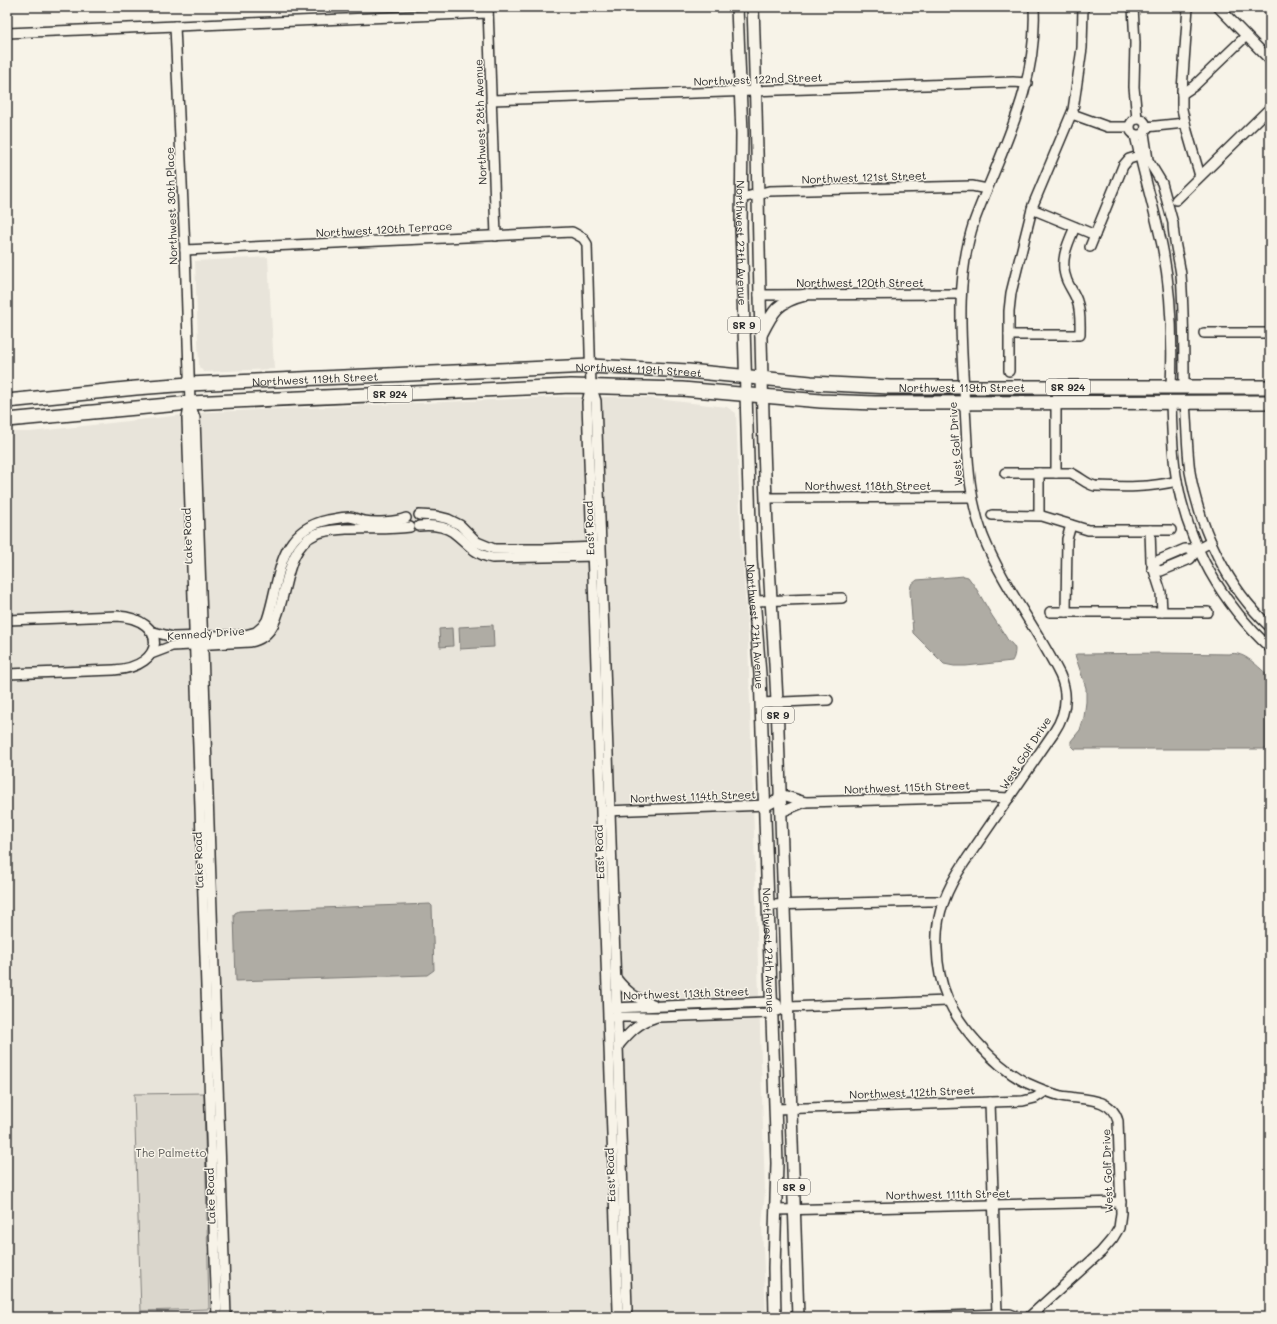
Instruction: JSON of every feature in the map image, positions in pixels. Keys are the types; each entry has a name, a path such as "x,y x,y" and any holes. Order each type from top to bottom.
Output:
{"highway":[{"name":"Northwest 119th Street","path":"7,401 189,384 590,366 688,371 850,386 964,388 1270,387"},
{"name":"Northwest 119th Street","path":"7,420 190,403 591,386 682,389 864,403 1270,402"},
{"path":"1171,402 1178,387"},
{"path":"1178,387 1185,402"}],"main road":[{"name":"Northwest 27th Avenue","path":"737,7 742,134 741,227 746,394 752,559 759,652 777,1163 777,1210 774,1268 775,1317"},
{"name":"Northwest 27th Avenue","path":"753,7 762,396 777,702 798,1317"},
{"path":"761,336 772,314 782,304 790,299 805,295"}],"street":[{"name":"West Golf Drive","path":"1029,1317 1096,1256 1110,1242 1116,1233 1120,1223 1121,1202 1119,1129 1116,1116 1114,1111 1099,1102 1069,1097 1046,1091 1027,1083 1016,1077 991,1057 965,1029 948,1001 940,982 937,955 937,930 944,901 954,880 964,863 1058,727 1064,709 1065,690 1056,667 993,559 979,525 971,497 967,458 964,388 960,294 963,268 976,217 1015,121 1027,83 1034,43 1034,7"},
{"path":"1009,371 1009,306 1011,293 1032,209 1072,114 1076,98 1082,48 1083,7"},
{"path":"1133,7 1135,44 1134,87 1137,119"},
{"path":"1188,7 1182,109 1200,176"},
{"path":"1218,7 1270,60"},
{"path":"7,33 488,10"},
{"name":"Northwest 28th Avenue","path":"488,10 496,236"},
{"name":"Northwest 30th Place","path":"174,26 185,250 189,384"},
{"path":"1182,94 1194,86 1246,36"},
{"name":"Northwest 122nd Street","path":"491,100 1013,82 1027,83"},
{"path":"1176,200 1270,108"},
{"path":"1072,114 1108,127 1129,127"},
{"path":"1129,127 1131,123 1137,119"},
{"path":"1137,119 1142,120 1140,156 1162,245 1171,337 1178,387"},
{"path":"1129,127 1131,132 1141,132 1185,123"},
{"path":"1141,132 1146,155 1154,172 1169,225 1173,229"},
{"path":"1090,247 1123,166 1129,159 1140,156"},
{"path":"1154,172 1164,187 1174,223 1173,229 1181,274 1178,387"},
{"name":"Northwest 121st Street","path":"742,198 769,191 972,186 987,189"},
{"path":"1148,190 1158,188"},
{"path":"1032,209 1095,235"},
{"path":"1009,335 1080,335 1078,305 1067,281 1064,263 1066,246 1075,227"},
{"name":"Northwest 120th Terrace","path":"185,250 572,232 583,238"},
{"name":"East Road","path":"583,238 587,244 591,386 596,401 597,551 613,1012 618,1310 621,1317"},
{"path":"1166,276 1181,274"},
{"name":"Northwest 120th Street","path":"759,295 960,294"},
{"path":"1204,333 1270,333"},
{"name":"Lake Road","path":"189,384 190,403 195,418 199,641 217,1317"},
{"path":"1171,402 1173,450 1177,481 1186,516 1198,549 1216,583 1230,604 1249,627 1270,648"},
{"path":"1185,402 1188,455 1192,479 1199,509 1211,542 1236,587 1270,627"},
{"path":"1056,403 1056,473"},
{"path":"1005,473 1071,473 1087,484 1095,486 1159,486 1177,481"},
{"path":"1039,473 1039,515"},
{"name":"Northwest 118th Street","path":"766,498 971,497"},
{"name":"Kennedy Drive","path":"151,654 169,646 248,634 260,629 267,620 284,556 289,545 296,535 306,528 318,523 335,519 349,517 362,521 398,520 406,518 411,513 416,513 419,515 436,516 448,519 460,525 477,542 494,549 597,551"},
{"path":"406,518 406,524 414,527 421,520 419,515"},
{"path":"992,515 1046,516 1088,530 1171,530"},
{"path":"335,519 334,524 336,530"},
{"name":"Kennedy Drive","path":"150,631 173,637 199,641 254,642 266,635 275,623 293,558 298,548 306,539 322,531 430,525 445,528 453,532 476,553 492,558 597,551"},
{"path":"1066,612 1067,539 1071,525"},
{"path":"1150,530 1151,562 1161,592 1162,612"},
{"path":"1152,568 1161,571 1190,560 1198,549 1211,542"},
{"path":"1152,568 1157,561 1163,558 1185,549 1198,549"},
{"path":"1163,558 1164,565 1168,568"},
{"path":"755,601 842,598"},
{"path":"1050,612 1208,612"},
{"name":"Kennedy Drive","path":"7,620 123,616 140,621 150,631 154,642 151,654 146,660 140,664 122,670 7,674"},
{"name":"Lake Road","path":"199,641 226,1317"},
{"path":"761,703 828,700"},
{"name":"Northwest 115th Street","path":"780,794 805,802 990,797 1009,798"},
{"name":"Northwest 114th Street","path":"606,811 764,806 773,803 777,800 780,794"},
{"name":"Northwest 115th Street","path":"780,812 805,802"},
{"name":"East Road","path":"606,811 616,978 613,1012 618,1046 627,1310 625,1317"},
{"path":"768,905 944,901"},
{"path":"616,978 634,997 657,1006"},
{"name":"Northwest 113th Street","path":"613,1012 657,1006 788,1007 948,1001"},
{"name":"Northwest 113th Street","path":"613,1012 658,1017 772,1007"},
{"path":"618,1046 639,1024 658,1017"},
{"name":"Northwest 112th Street","path":"775,1109 1030,1100 1046,1091"},
{"path":"990,1102 992,1205 997,1314"},
{"name":"Northwest 111th Street","path":"777,1210 1121,1202"},
{"path":"919,1317 997,1314 1010,1314 1018,1317"}],"shaded area":[{"path":"268,257 274,369 204,372 199,367 195,261"},
{"path":"559,397 639,397 727,407 736,413 741,538 748,639 765,1192 762,1226 766,1317 7,1317 7,432 30,432 209,412"},
{"path":"964,576 968,577 971,581 1007,639 1014,647 1015,654 1012,661 966,666 944,664 913,633 910,591 911,585 917,580"},
{"path":"493,625 494,647 460,649 459,627"},
{"path":"452,628 453,646 440,647 439,629"},
{"path":"1235,653 1246,657 1270,677 1270,749 1075,749 1071,745 1071,741 1080,730 1084,717 1086,688 1075,655"},
{"path":"430,904 432,906 434,970 427,975 236,981 234,915 239,911"}],"green space":[{"name":"The Palmetto","path":"204,1093 209,1309 141,1311 134,1094"}]}
